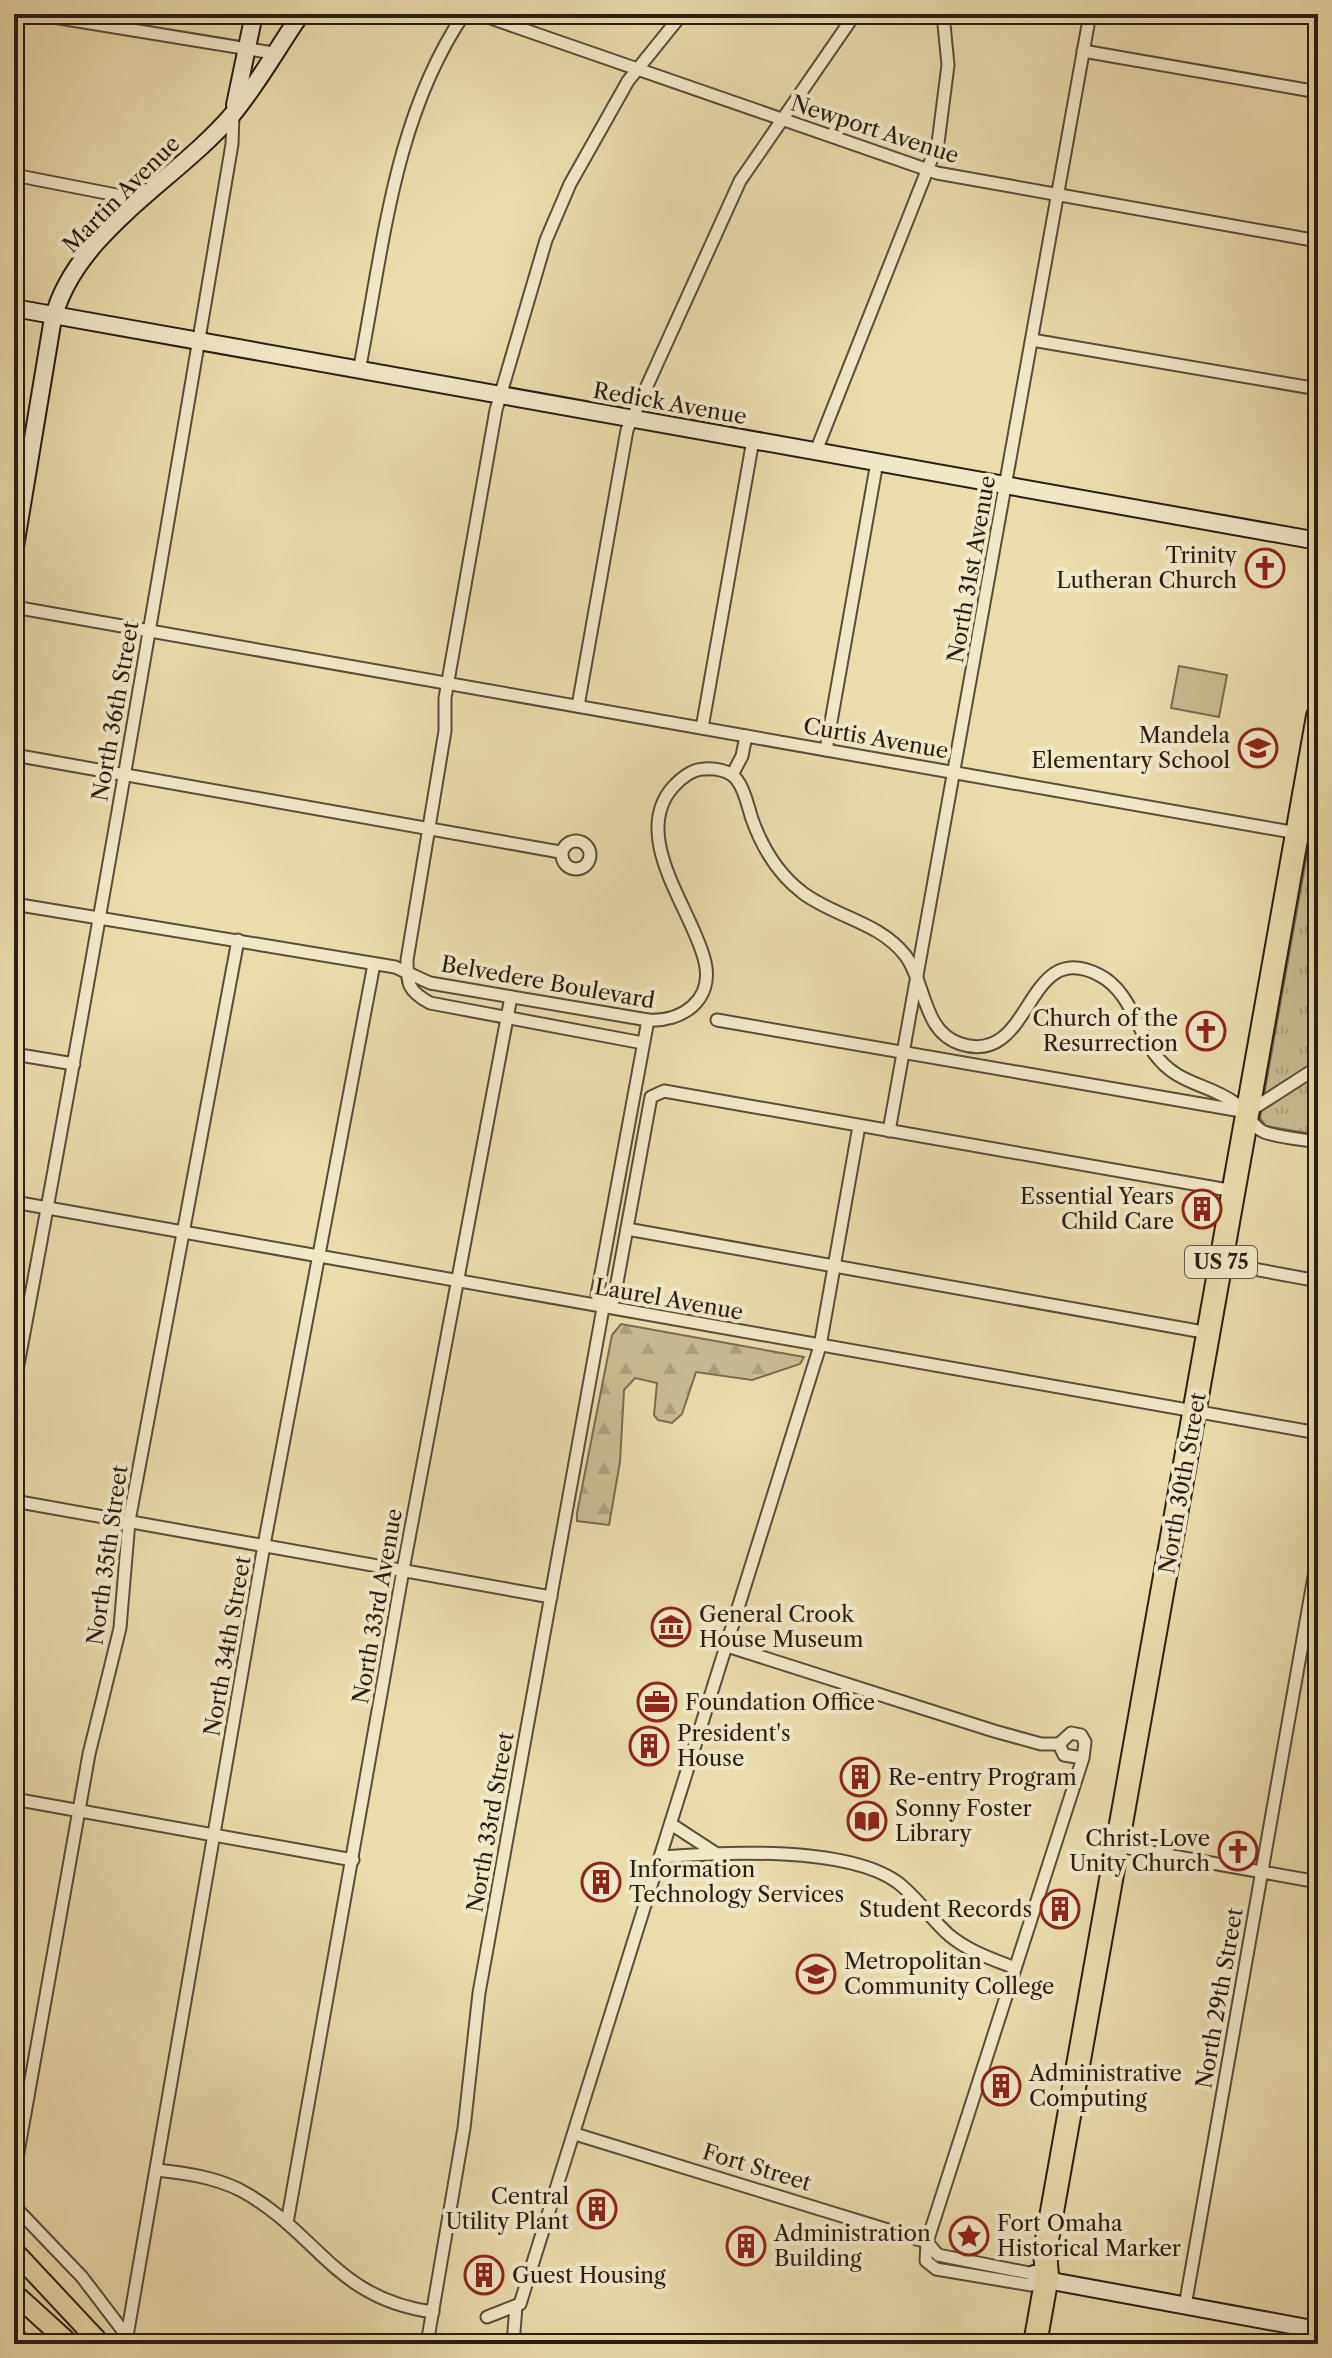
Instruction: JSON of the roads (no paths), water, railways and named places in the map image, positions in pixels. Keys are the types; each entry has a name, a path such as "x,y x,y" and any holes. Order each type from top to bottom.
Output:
{"highway":[{"name":"North 30th Street","path":"1035,2344 1045,2251 1318,716"},
{"name":"North 30th Street","path":"1022,2344 1043,2281"}],"main road":[{"path":"14,2251 101,2344"},
{"path":"14,2293 70,2344"}],"street":[{"path":"35,14 273,53 301,14"},
{"path":"233,114 254,14"},
{"path":"359,371 406,136 440,53 464,14"},
{"name":"Newport Avenue","path":"479,14 927,171 1318,241"},
{"path":"14,607 447,685 500,396 555,216 603,122 637,70 682,14"},
{"path":"578,706 627,430 729,203 780,119 855,14"},
{"path":"816,451 938,143 947,94 948,43 943,14"},
{"name":"North 31st Avenue","path":"889,1131 1090,14"},
{"path":"1083,51 1318,92"},
{"name":"North 36th Street","path":"14,1386 17,1349 47,1208 127,775 232,144 233,114 273,53"},
{"name":"Martin Avenue","path":"14,553 54,315 81,260 233,114"},
{"path":"14,175 142,200"},
{"name":"Redick Avenue","path":"14,308 1318,541"},
{"path":"1032,340 1318,389"},
{"path":"702,728 753,440"},
{"path":"826,750 877,462"},
{"name":"Curtis Avenue","path":"447,685 1297,833"},
{"name":"Belvedere Boulevard","path":"447,685 445,731 407,972 430,983 648,1020 672,1020 693,1008 701,994 705,968 697,938 664,866 659,836 663,807 671,789 695,770 720,770 732,775"},
{"path":"746,736 740,763 732,775 779,870 803,893 884,935 906,957 941,1032 959,1044 974,1046 996,1042 1009,1034 1022,1018 1036,990 1050,976 1073,969 1095,973 1120,992 1152,1050 1169,1069 1195,1086 1229,1099 1247,1112 1262,1131 1318,1142"},
{"path":"14,755 560,852"},
{"path":"14,904 374,964 407,972 407,985 412,993 430,1003 643,1043"},
{"name":"North 35th Street","path":"14,2175 78,1810 96,1718 120,1628 129,1521 238,940"},
{"name":"North 34th Street","path":"130,2340 264,1545 374,964"},
{"name":"North 33rd Avenue","path":"287,2223 403,1570 511,997"},
{"name":"North 33rd Street","path":"427,2344 464,2128 479,1993 603,1308 597,1295 648,1020"},
{"path":"717,1020 1247,1112 1318,1067"},
{"path":"14,1054 74,1064"},
{"name":"North 33rd Street","path":"603,1308 614,1299 650,1102 655,1092 859,1126"},
{"path":"487,2317 520,2304 575,2134 820,1346 859,1126 1234,1191"},
{"name":"Laurel Avenue","path":"14,1202 1318,1433"},
{"path":"627,1229 1209,1333"},
{"path":"1221,1263 1318,1281"},
{"path":"14,1501 551,1597"},
{"name":"North 29th Street","path":"1185,2306 1318,1554"},
{"path":"727,1646 1041,1744 1059,1744 1071,1733 1081,1735 1085,1742 1083,1758 927,2242"},
{"path":"1059,1744 1064,1755 1083,1758"},
{"path":"14,1799 353,1860"},
{"path":"671,1824 717,1854"},
{"path":"1117,1846 1318,1882"},
{"path":"661,1857 717,1854 827,1857 860,1864 909,1891 958,1941 1015,1968"},
{"path":"14,2092 28,2096"},
{"name":"Fort Street","path":"575,2134 927,2242 938,2255 1043,2281 1318,2330"},
{"path":"157,2170 229,2185 287,2223 355,2286 388,2301 433,2312"},
{"path":"14,2206 82,2277 130,2340"},
{"path":"513,2344 516,2306"},
{"path":"14,2332 28,2344"}],"place":[{"name":"Trinity Lutheran Church","path":"1265,568"},
{"name":"Mandela Elementary School","path":"1258,748"},
{"name":"Church of the Resurrection","path":"1206,1031"},
{"name":"Essential Years Child Care","path":"1202,1209"},
{"name":"General Crook House Museum","path":"671,1627"},
{"name":"Foundation Office","path":"657,1702"},
{"name":"President's House","path":"649,1746"},
{"name":"Re-entry Program","path":"860,1777"},
{"name":"Sonny Foster Library","path":"867,1821"},
{"name":"Christ-Love Unity Church","path":"1238,1851"},
{"name":"Information Technology Services","path":"601,1882"},
{"name":"Student Records","path":"1060,1909"},
{"name":"Metropolitan Community College","path":"816,1974"},
{"name":"Administrative Computing","path":"1001,2086"},
{"name":"Central Utility Plant","path":"597,2209"},
{"name":"Fort Omaha Historical Marker","path":"969,2236"},
{"name":"Administration Building","path":"746,2246"},
{"name":"Guest Housing","path":"484,2275"}]}
